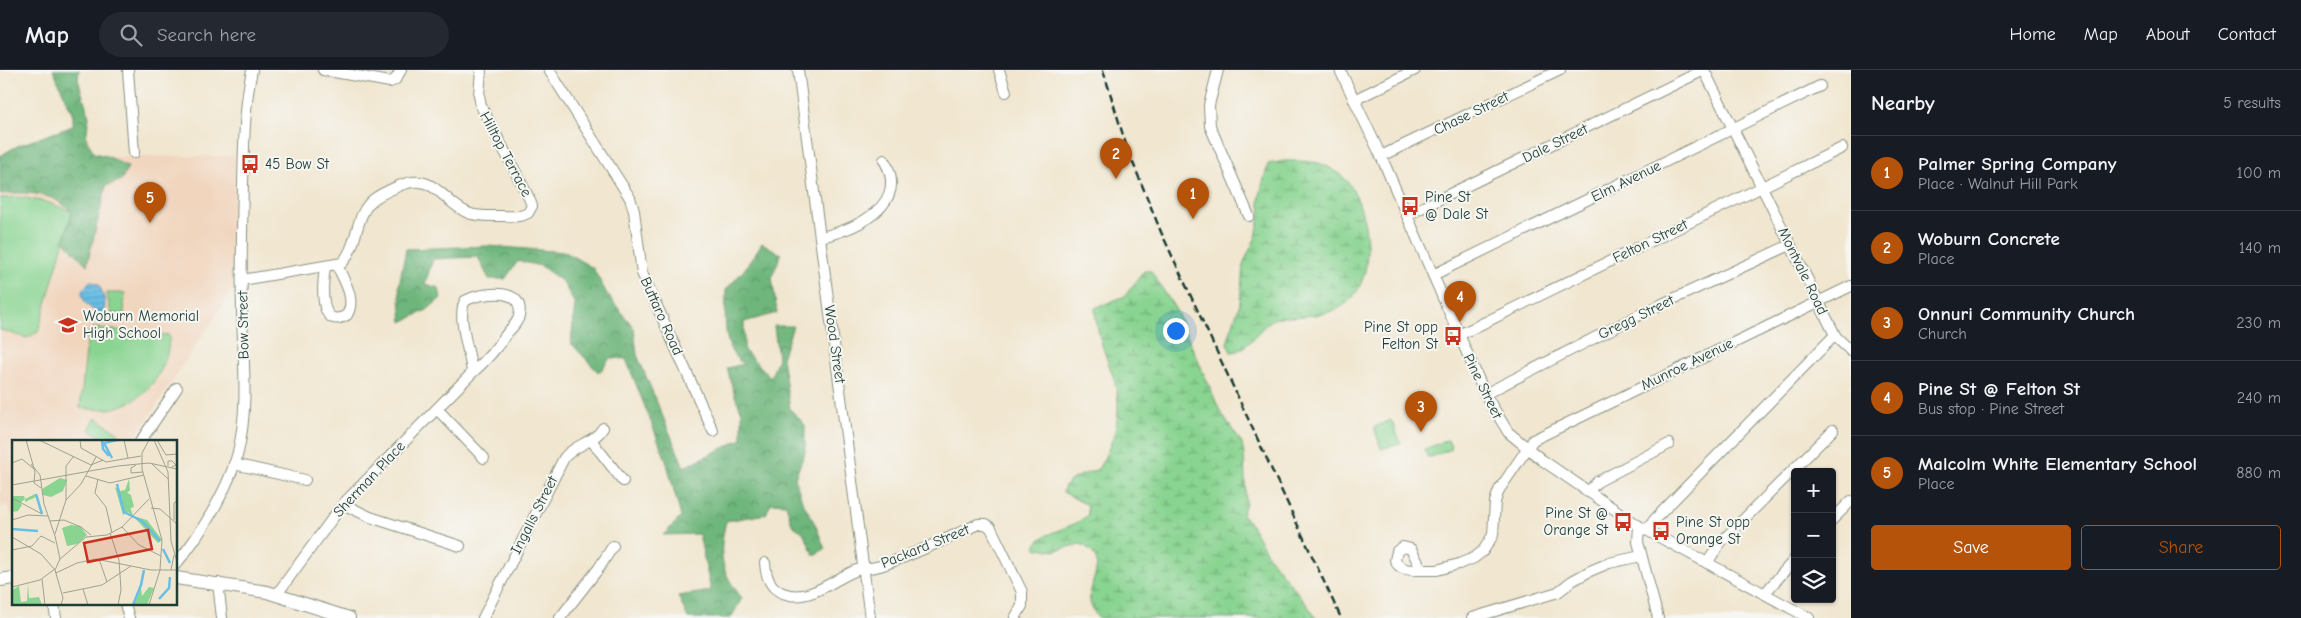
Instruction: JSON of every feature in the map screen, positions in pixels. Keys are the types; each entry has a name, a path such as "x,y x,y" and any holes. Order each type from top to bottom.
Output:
{"main road":[{"path":"178,578 218,583 277,594 329,615 349,618"}],"street":[{"path":"128,70 134,153"},
{"name":"Bow Street","path":"178,561 223,491 234,464 241,439 245,406 242,280 245,109 252,70"},
{"path":"322,70 390,82 395,80 400,70"},
{"name":"Hilltop Terrace","path":"337,265 344,261 352,250 362,214 369,204 378,196 411,182 429,184 459,208 471,214 520,216 527,214 531,209 531,203 523,184 482,110 479,95 481,70"},
{"name":"Buttaro Road","path":"549,70 632,200 642,273 713,431"},
{"name":"Wood Street","path":"798,70 870,618"},
{"path":"999,70 1006,92"},
{"path":"1218,70 1209,105 1210,126 1249,216"},
{"name":"Pine Street","path":"1340,70 1381,156 1485,394 1503,426 1526,448 1643,528 1809,618"},
{"path":"1354,100 1415,70"},
{"name":"Chase Street","path":"1381,156 1560,70"},
{"name":"Montvale Road","path":"1704,70 1835,336"},
{"name":"Dale Street","path":"1407,215 1704,70"},
{"name":"Elm Avenue","path":"1433,276 1820,86"},
{"name":"Felton Street","path":"1459,335 1842,148"},
{"path":"821,238 836,234 870,217 883,205 888,198 891,181 890,172 884,160"},
{"name":"Gregg Street","path":"1485,394 1638,316 1790,245"},
{"path":"242,280 337,265 351,303 348,313 341,318 330,316 324,306 322,296 325,267"},
{"name":"Munroe Avenue","path":"1526,448 1534,440 1851,286"},
{"name":"Sherman Place","path":"277,594 343,504 496,351 518,320 518,305 510,296 503,294 483,295 471,298 464,304 463,320 472,373"},
{"path":"1658,618 1638,538 1643,528 1655,519 1835,336 1851,351"},
{"path":"141,440 177,388"},
{"path":"437,409 484,458"},
{"name":"Ingalls Street","path":"483,618 561,463 574,448 591,440 603,428"},
{"path":"1707,562 1719,544 1833,430"},
{"path":"591,440 623,481"},
{"path":"1588,492 1597,482 1669,444"},
{"path":"1422,570 1449,567 1474,558 1483,551 1493,536 1498,492 1526,448"},
{"path":"234,464 305,480"},
{"path":"1836,516 1851,501"},
{"path":"343,504 370,517 460,546"},
{"name":"Packard Street","path":"765,563 766,575 771,585 791,595 810,592 863,569 878,567 978,524 987,524 991,528 1022,590 1022,606 1015,618"},
{"path":"560,618 599,568 613,546"},
{"path":"1472,618 1558,592 1572,581 1590,571 1609,563 1641,556"},
{"path":"1765,593 1791,564"},
{"path":"218,583 222,618"}],"shaded area":[{"name":"Woburn Memorial High School","path":"88,133 91,157 235,156 232,291 133,440 12,440 12,516 7,505 0,508 0,154 45,138"}],"green space":[{"path":"53,70 79,70 78,79 89,117 86,138 94,153 107,156 128,167 122,180 106,186 87,265 64,241 72,213 65,206 57,200 39,194 0,194 0,156 17,146 73,126 73,115"},
{"path":"1285,161 1325,165 1341,175 1350,185 1357,197 1365,228 1367,245 1363,277 1357,291 1341,307 1320,314 1274,319 1243,348 1231,352 1227,343 1240,303 1243,264 1256,237 1261,212 1259,201 1268,164"},
{"path":"20,197 47,202 72,212 38,332 27,338 0,330 0,198"},
{"path":"762,243 781,254 772,277 777,313 744,322 744,350 771,377 778,358 774,326 793,326 782,358 790,409 805,425 805,452 795,478 802,501 815,524 825,549 814,555 803,532 792,525 786,504 771,503 766,514 726,521 722,544 723,562 729,579 742,598 731,618 688,618 678,596 711,591 699,534 663,535 681,517 666,460 626,359 610,358 599,373 571,343 575,304 562,281 541,266 518,261 505,279 489,279 478,257 433,259 425,284 439,288 441,298 427,310 402,322 399,285 406,249 488,246 565,252 593,268 607,294 634,328 637,355 684,467 742,439 742,412 727,368 744,364 736,358 728,341 725,320 726,290 744,270"},
{"path":"1144,271 1151,271 1176,310 1220,411 1242,444 1246,504 1242,514 1271,559 1316,618 1098,618 1090,603 1097,562 1089,549 1080,544 1054,551 1039,548 1038,550 1035,547 1038,541 1044,537 1075,524 1088,514 1087,505 1063,492 1064,487 1072,480 1098,469 1114,435 1118,412 1116,388 1099,334 1095,308 1125,296"},
{"path":"107,293 125,293 124,314 111,314"},
{"path":"94,328 169,335 165,361 160,373 143,393 121,406 108,409 80,408 88,332"},
{"path":"96,418 119,433 114,440 105,440 89,429"},
{"path":"1391,420 1401,443 1381,449 1374,427"},
{"path":"1448,440 1452,449 1428,458 1424,449"}],"water":[{"path":"90,281 98,284 103,295 105,307 101,314 85,302 82,295 82,291"}],"railway":[{"path":"1103,70 1127,148 1161,232 1341,618"}],"place":[{"name":"45 Bow St","path":"250,164"},
{"name":"Woburn Concrete","path":"1116,179"},
{"name":"Pine St @ Dale St","path":"1410,206"},
{"name":"Palmer Spring Company","path":"1193,219"},
{"name":"Malcolm White Elementary School","path":"150,223"},
{"name":"Pine St @ Felton St","path":"1460,322"},
{"name":"Woburn Memorial High School","path":"68,325"},
{"name":"Pine St opp Felton St","path":"1453,336"},
{"name":"Onnuri Community Church","path":"1421,432"},
{"name":"Pine St @ Orange St","path":"1623,522"},
{"name":"Pine St opp Orange St","path":"1661,531"}]}
